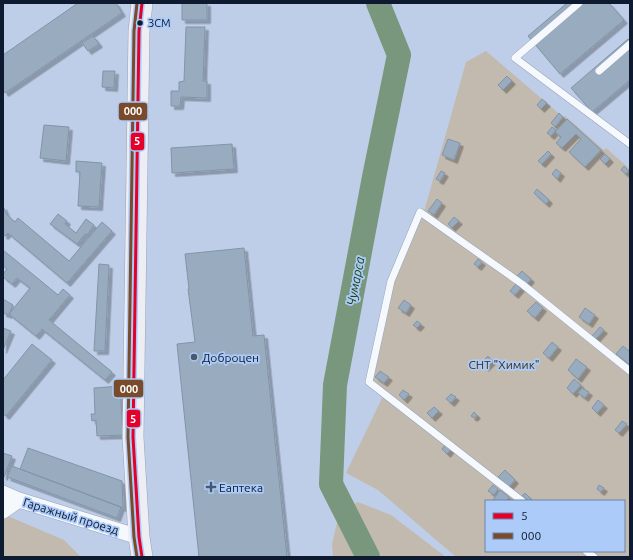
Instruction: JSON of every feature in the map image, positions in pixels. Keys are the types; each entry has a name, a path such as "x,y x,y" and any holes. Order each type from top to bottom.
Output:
{"main road":[{"path":"141,547 133,437 139,31 142,3"}],"street":[{"name":"Гаражный проезд","path":"3,493 141,547"},
{"path":"3,511 19,500"}],"lane":[{"path":"579,3 515,58 630,144"},
{"path":"599,71 630,44"},
{"path":"521,500 369,382 391,281 420,212 522,284 630,371"}],"green space":[{"name":"СНТ \"Химик\"","path":"486,51 563,117 565,116 604,150 606,148 630,169 630,557 456,557 378,490 346,473 383,396 371,386 396,274 416,225 422,219 466,62"},
{"path":"358,502 391,515 446,557 333,557 332,544 340,510"},
{"path":"3,514 64,540 81,557 3,557"}],"building":[{"path":"78,3 116,3 122,13 5,93 3,90 3,55"},
{"path":"182,3 207,3 207,20 182,20"},
{"path":"567,3 609,3 624,20 560,74 528,36"},
{"path":"186,27 205,27 203,81 207,81 207,98 181,97 180,106 171,106 171,91 179,91 179,82 184,81"},
{"path":"93,36 99,44 88,51 82,43"},
{"path":"628,39 630,41 630,80 592,112 571,88"},
{"path":"103,71 115,71 114,88 102,87"},
{"path":"507,76 512,81 503,90 498,85"},
{"path":"542,99 547,103 541,109 537,105"},
{"path":"559,113 563,117 555,127 551,123"},
{"path":"567,119 601,150 585,167 569,152 581,139 576,134 562,148 556,143 561,137 555,132"},
{"path":"44,125 69,127 66,161 40,158"},
{"path":"552,127 556,130 551,136 547,133"},
{"path":"448,139 460,143 454,160 442,155"},
{"path":"232,144 234,169 172,173 171,148"},
{"path":"548,151 551,154 542,164 538,161"},
{"path":"605,154 610,159 605,164 600,159"},
{"path":"76,161 102,163 99,207 78,206 80,172 76,172"},
{"path":"624,166 629,171 626,174 621,170"},
{"path":"556,169 561,173 557,179 552,174"},
{"path":"441,171 445,173 440,181 436,179"},
{"path":"537,189 549,200 546,204 534,193"},
{"path":"437,199 442,203 434,215 428,211"},
{"path":"3,206 7,215 15,222 18,218 69,261 102,222 112,231 67,283 8,233 5,236 3,235"},
{"path":"58,214 67,221 65,224 76,233 86,219 94,225 87,235 85,234 77,244 50,224"},
{"path":"454,217 459,221 452,228 448,224"},
{"path":"244,248 253,336 264,335 287,557 199,557 177,344 195,342 185,254"},
{"path":"3,250 58,295 63,289 70,295 49,320 112,372 105,380 42,329 36,336 9,314 30,288 17,278 12,284 3,277 3,274 7,269 3,266"},
{"path":"478,259 482,262 478,267 474,264"},
{"path":"99,264 109,265 105,351 94,351"},
{"path":"522,271 531,279 526,285 517,276"},
{"path":"516,284 521,288 515,295 510,291"},
{"path":"3,299 13,305 9,315 3,313"},
{"path":"404,300 411,305 406,313 398,308"},
{"path":"536,302 543,308 535,318 527,311"},
{"path":"585,308 595,315 589,324 579,317"},
{"path":"417,321 421,324 417,328 413,325"},
{"path":"600,327 604,330 596,339 592,336"},
{"path":"3,328 11,331 3,350"},
{"path":"552,342 558,347 549,358 543,353"},
{"path":"32,344 52,360 6,416 3,414 3,380"},
{"path":"623,346 630,352 630,365 616,354"},
{"path":"488,356 492,361 485,368 481,363"},
{"path":"576,359 587,367 578,379 568,370"},
{"path":"380,371 389,377 384,383 375,377"},
{"path":"574,379 581,385 573,394 567,388"},
{"path":"120,386 123,435 97,436 96,420 92,421 91,414 95,414 94,388"},
{"path":"582,388 589,392 585,398 578,393"},
{"path":"403,390 409,394 404,400 399,395"},
{"path":"451,394 456,397 451,403 446,399"},
{"path":"598,400 604,405 597,413 592,408"},
{"path":"434,407 439,411 432,418 427,413"},
{"path":"474,412 477,415 474,418 471,416"},
{"path":"622,421 627,424 619,433 615,430"},
{"path":"446,444 451,449 447,454 442,449"},
{"path":"28,448 122,481 123,508 20,469"},
{"path":"3,453 12,456 4,477 3,476"},
{"path":"12,466 121,507 117,518 7,477"},
{"path":"505,470 515,480 509,487 498,477"},
{"path":"493,485 498,489 494,495 488,491"},
{"path":"599,485 604,488 601,492 597,489"},
{"path":"500,490 509,497 507,500 493,500"},
{"path":"525,493 531,499 528,500 522,496"}],"waterway":[{"name":"Чумарса","path":"368,557 331,484 335,385 374,177 399,55 378,3"}],"transit line":[{"name":"000","path":"137,3 134,31 128,437 134,537 137,557"},
{"name":"5","path":"142,3 139,31 133,437 139,537 142,557"}],"place":[{"name":"ЗСМ","path":"140,23"},
{"name":"Доброцен","path":"194,357"},
{"name":"Еаптека","path":"211,487"}]}
